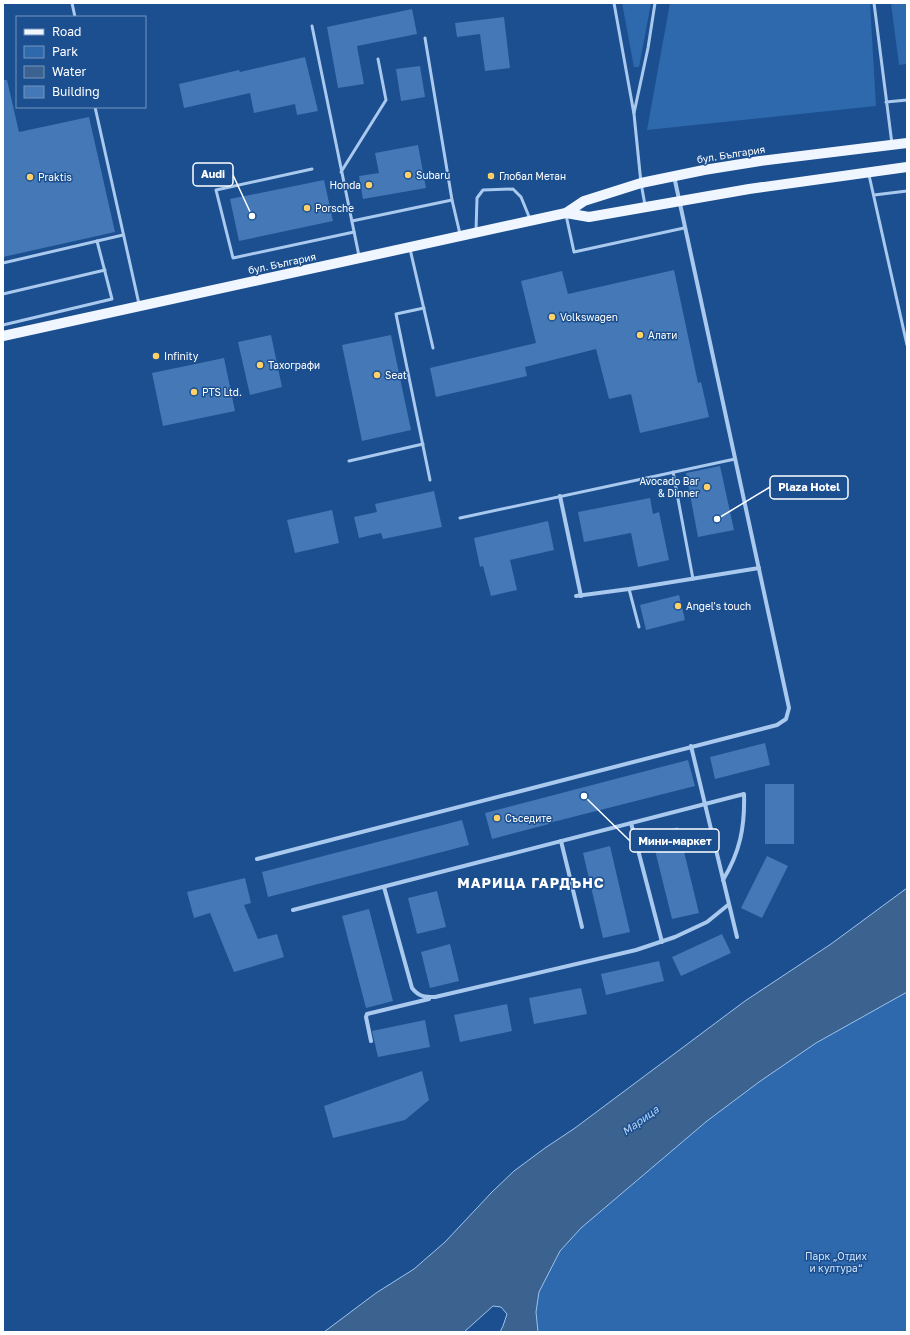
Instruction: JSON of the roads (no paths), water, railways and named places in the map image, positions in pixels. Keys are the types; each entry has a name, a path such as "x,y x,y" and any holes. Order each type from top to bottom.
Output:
{"main road":[{"name":"бул. България","path":"3,336 566,213 584,201 641,183 760,161 907,142"},
{"name":"бул. България","path":"566,213 589,217 749,189 907,167"}],"street":[{"path":"257,859 777,725 786,719 789,708 678,201 674,176"},
{"path":"560,496 578,596 759,568"},
{"path":"691,746 728,905 737,937"},
{"path":"293,910 744,794 742,832 733,863 723,880"},
{"path":"631,823 662,942"},
{"path":"561,841 582,927"},
{"path":"384,887 412,988 417,994 424,997 435,997"},
{"path":"372,1041 366,1017 367,1014 636,950 675,937 707,922 728,905"}],"lane":[{"path":"72,3 75,16"},
{"path":"614,3 634,114 641,183 646,207"},
{"path":"634,114 648,48 655,3"},
{"path":"874,3 892,144"},
{"path":"312,26 359,258"},
{"path":"425,38 452,200 461,236"},
{"path":"341,172 386,100 378,59"},
{"path":"886,102 907,100"},
{"path":"95,108 139,306"},
{"path":"312,169 216,190 233,258 354,232"},
{"path":"868,172 907,345"},
{"path":"476,233 477,198 483,190 513,189 522,197 531,221"},
{"path":"874,195 907,191"},
{"path":"352,221 452,200"},
{"path":"566,213 574,252 684,228"},
{"path":"3,263 123,235"},
{"path":"3,325 112,299 97,241"},
{"path":"409,247 433,348"},
{"path":"3,294 104,270"},
{"path":"424,308 396,314 430,480"},
{"path":"349,461 423,444"},
{"path":"460,518 735,459"},
{"path":"673,472 694,579"},
{"path":"629,589 639,627"}],"water":[{"name":"Марица","path":"907,888 907,992 816,1043 759,1082 707,1121 581,1228 560,1251 539,1292 536,1312 538,1332 500,1332 507,1314 501,1307 493,1306 464,1332 324,1332 376,1293 414,1269 445,1242 514,1171 575,1128 745,1001 831,944"}],"place":[{"name":"Subaru","path":"408,175"},
{"name":"Глобал Метан","path":"491,176"},
{"name":"Praktis","path":"30,177"},
{"name":"Honda","path":"369,185"},
{"name":"Porsche","path":"307,208"},
{"name":"Audi","path":"252,216"},
{"name":"Volkswagen","path":"552,317"},
{"name":"Алати","path":"640,335"},
{"name":"Infinity","path":"156,356"},
{"name":"Тахографи","path":"260,365"},
{"name":"Seat","path":"377,375"},
{"name":"PTS Ltd.","path":"194,392"},
{"name":"Avocado Bar & Dinner","path":"707,487"},
{"name":"Plaza Hotel","path":"717,519"},
{"name":"Angel's touch","path":"678,606"},
{"name":"Мини-маркет","path":"584,796"},
{"name":"Съседите","path":"497,818"}],"district":[{"name":"МАРИЦА ГАРДЪНС","path":"531,882"}],"park label":[{"name":"Парк „Отдих и култура“","path":"836,1262"}]}
